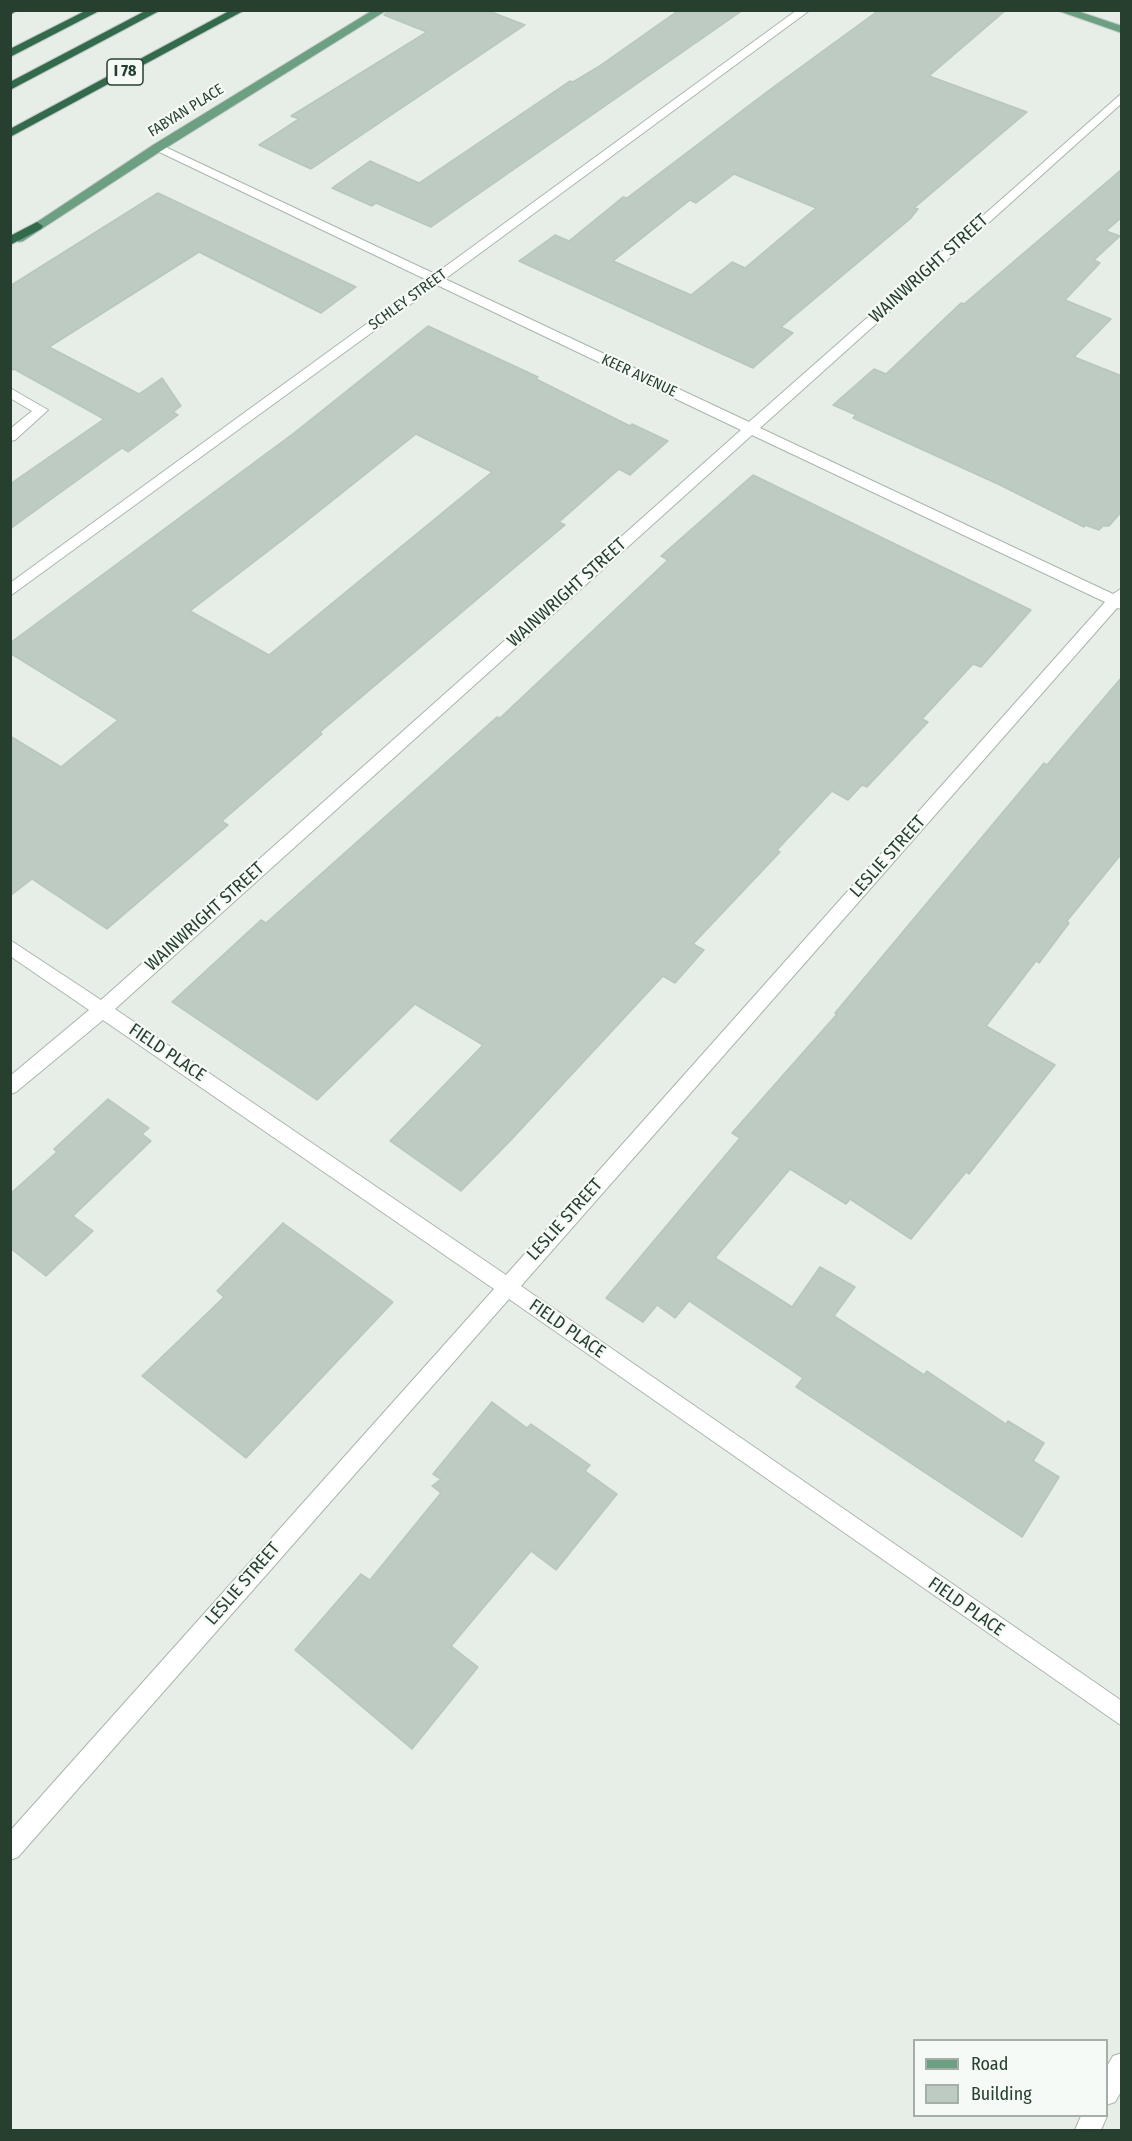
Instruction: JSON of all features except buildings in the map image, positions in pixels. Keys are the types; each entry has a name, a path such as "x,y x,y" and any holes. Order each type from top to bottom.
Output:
{"highway":[{"path":"10,54 96,10"},
{"name":"I 78","path":"10,87 156,10"},
{"name":"I 78","path":"10,134 240,10"}],"main road":[{"name":"FABYAN PLACE","path":"10,242 157,148 382,10"},
{"path":"1061,10 1122,30"}],"street":[{"name":"SCHLEY STREET","path":"10,591 805,10"},
{"name":"WAINWRIGHT STREET","path":"10,1087 103,1009 1122,96"},
{"name":"KEER AVENUE","path":"157,148 750,429 1119,600"},
{"path":"10,392 42,410 10,437"},
{"name":"LESLIE STREET","path":"10,1849 506,1286 1119,600"},
{"name":"FIELD PLACE","path":"10,947 506,1286 1122,1715"},
{"path":"1108,2091 1122,2065"}]}
